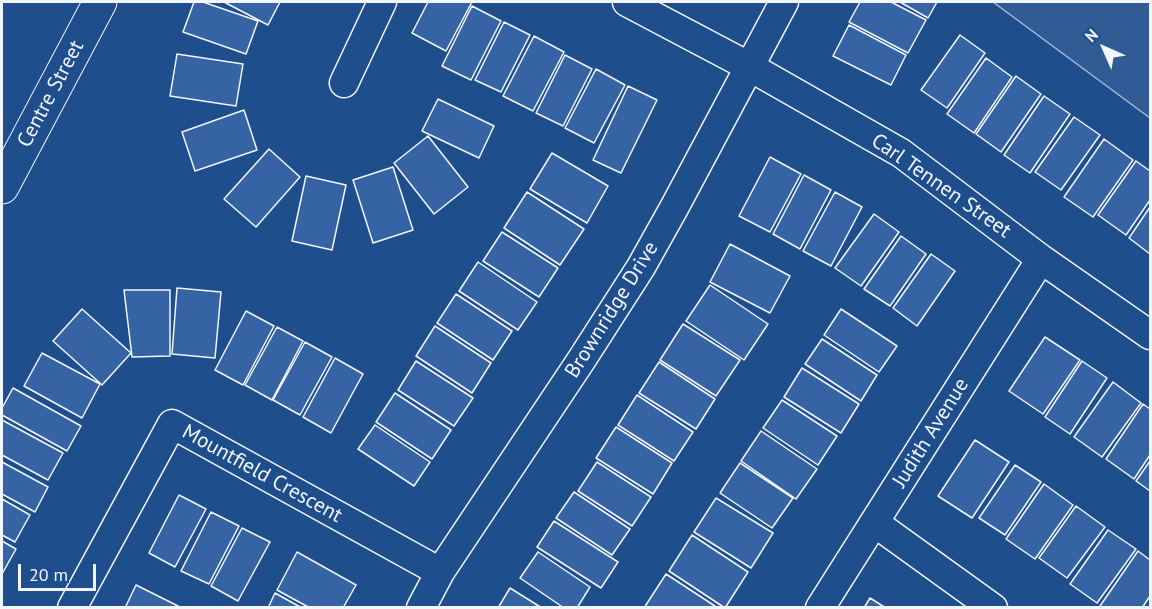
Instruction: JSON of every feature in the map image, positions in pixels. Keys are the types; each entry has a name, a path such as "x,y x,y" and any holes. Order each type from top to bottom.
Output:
{"main road":[{"name":"Centre Street","path":"2,187 100,2"}],"street":[{"path":"344,83 382,2"},
{"name":"Carl Tennen Street","path":"627,2 750,67 901,153 1041,259 1150,335"},
{"name":"Brownridge Drive","path":"421,608 440,572 641,267 784,2"},
{"name":"Judith Avenue","path":"820,608 1041,259"},
{"name":"Mountfield Crescent","path":"72,608 172,424 440,572"},
{"path":"875,523 993,608"}],"shaded area":[{"path":"993,2 1150,2 1150,118"}],"building":[{"path":"194,2 203,2 258,21 246,54 183,32"},
{"path":"224,2 280,2 268,25"},
{"path":"428,2 472,2 446,51 412,33"},
{"path":"860,2 891,2 926,20 908,53 849,22"},
{"path":"900,2 937,2 928,18"},
{"path":"472,6 501,21 471,80 442,66"},
{"path":"504,22 530,35 501,92 475,80"},
{"path":"849,25 906,55 891,85 833,56"},
{"path":"960,35 985,53 947,108 921,90"},
{"path":"534,36 564,52 533,111 503,96"},
{"path":"177,54 243,64 236,106 170,96"},
{"path":"565,55 592,69 563,126 536,113"},
{"path":"986,58 1012,77 974,133 947,114"},
{"path":"596,69 625,85 594,143 565,128"},
{"path":"1016,76 1041,94 1001,152 976,134"},
{"path":"628,86 657,100 621,173 593,160"},
{"path":"1044,96 1070,114 1030,173 1004,155"},
{"path":"438,99 494,126 479,158 422,131"},
{"path":"244,110 257,150 195,171 182,132"},
{"path":"1074,117 1100,135 1061,190 1035,172"},
{"path":"428,136 468,187 434,214 394,163"},
{"path":"1104,139 1133,160 1093,217 1064,197"},
{"path":"269,149 300,177 256,227 224,199"},
{"path":"552,153 608,186 587,223 530,189"},
{"path":"770,157 801,174 770,232 739,216"},
{"path":"1136,161 1150,171 1150,200 1126,235 1098,215"},
{"path":"393,167 413,230 373,243 353,180"},
{"path":"804,175 831,190 800,249 773,234"},
{"path":"306,176 346,185 332,250 292,241"},
{"path":"527,192 584,229 560,265 504,228"},
{"path":"835,192 862,207 831,266 803,251"},
{"path":"1150,207 1150,254 1129,238"},
{"path":"874,214 899,232 861,286 835,268"},
{"path":"502,232 558,268 539,297 483,261"},
{"path":"901,236 926,254 890,306 864,289"},
{"path":"730,244 790,276 770,313 710,282"},
{"path":"931,254 955,271 917,326 893,308"},
{"path":"478,262 537,302 518,330 459,291"},
{"path":"710,285 768,324 744,360 686,321"},
{"path":"177,288 221,292 215,358 172,354"},
{"path":"124,290 170,290 170,356 132,357"},
{"path":"456,294 512,331 493,360 437,323"},
{"path":"82,309 131,353 102,385 53,341"},
{"path":"841,309 897,346 879,372 824,335"},
{"path":"246,311 274,326 243,385 215,370"},
{"path":"683,324 740,360 716,396 660,360"},
{"path":"435,326 491,363 472,393 416,356"},
{"path":"277,327 303,341 272,400 245,385"},
{"path":"1045,337 1080,360 1043,414 1009,391"},
{"path":"822,339 877,375 861,401 805,364"},
{"path":"305,342 332,357 300,415 273,400"},
{"path":"42,353 100,384 82,418 24,386"},
{"path":"335,358 363,374 331,433 303,417"},
{"path":"416,361 473,398 454,426 398,390"},
{"path":"1082,361 1107,378 1070,434 1045,417"},
{"path":"659,362 715,399 696,429 639,393"},
{"path":"802,368 859,404 841,433 784,397"},
{"path":"1113,382 1141,403 1102,457 1074,437"},
{"path":"13,388 81,426 67,451 2,415 2,408"},
{"path":"395,393 451,430 432,459 376,422"},
{"path":"637,395 693,432 674,461 618,425"},
{"path":"782,400 837,436 818,465 763,428"},
{"path":"1143,404 1150,409 1150,455 1134,479 1106,459"},
{"path":"2,420 63,453 48,480 2,455"},
{"path":"375,425 430,462 414,486 358,449"},
{"path":"616,427 672,463 653,494 596,458"},
{"path":"761,431 817,469 796,499 741,461"},
{"path":"975,440 1009,462 972,518 938,496"},
{"path":"1150,461 1150,491 1136,481"},
{"path":"2,462 48,487 35,512 2,494"},
{"path":"597,462 651,497 632,526 578,491"},
{"path":"740,463 793,498 772,528 720,493"},
{"path":"1015,465 1041,482 1005,535 979,518"},
{"path":"1044,484 1073,505 1035,559 1006,539"},
{"path":"574,492 630,529 612,555 556,518"},
{"path":"179,495 206,509 175,567 149,553"},
{"path":"716,498 773,533 751,568 694,532"},
{"path":"2,499 30,515 15,542 2,535"},
{"path":"1076,506 1105,527 1067,578 1039,558"},
{"path":"211,512 239,526 209,584 181,571"},
{"path":"554,521 618,562 601,588 537,547"},
{"path":"242,528 270,542 238,601 211,586"},
{"path":"1108,530 1136,549 1097,603 1070,584"},
{"path":"692,535 748,572 725,608 669,571"},
{"path":"2,541 16,549 2,574"},
{"path":"1138,551 1150,560 1150,596 1142,608 1103,608 1100,606"},
{"path":"297,552 356,585 343,608 310,608 277,590"},
{"path":"538,552 590,587 577,608 564,608 520,578"},
{"path":"666,574 718,608 644,608"},
{"path":"136,585 182,608 125,608"},
{"path":"510,588 542,608 498,608"},
{"path":"275,593 302,608 268,608"},
{"path":"870,598 886,608 864,608"}]}
